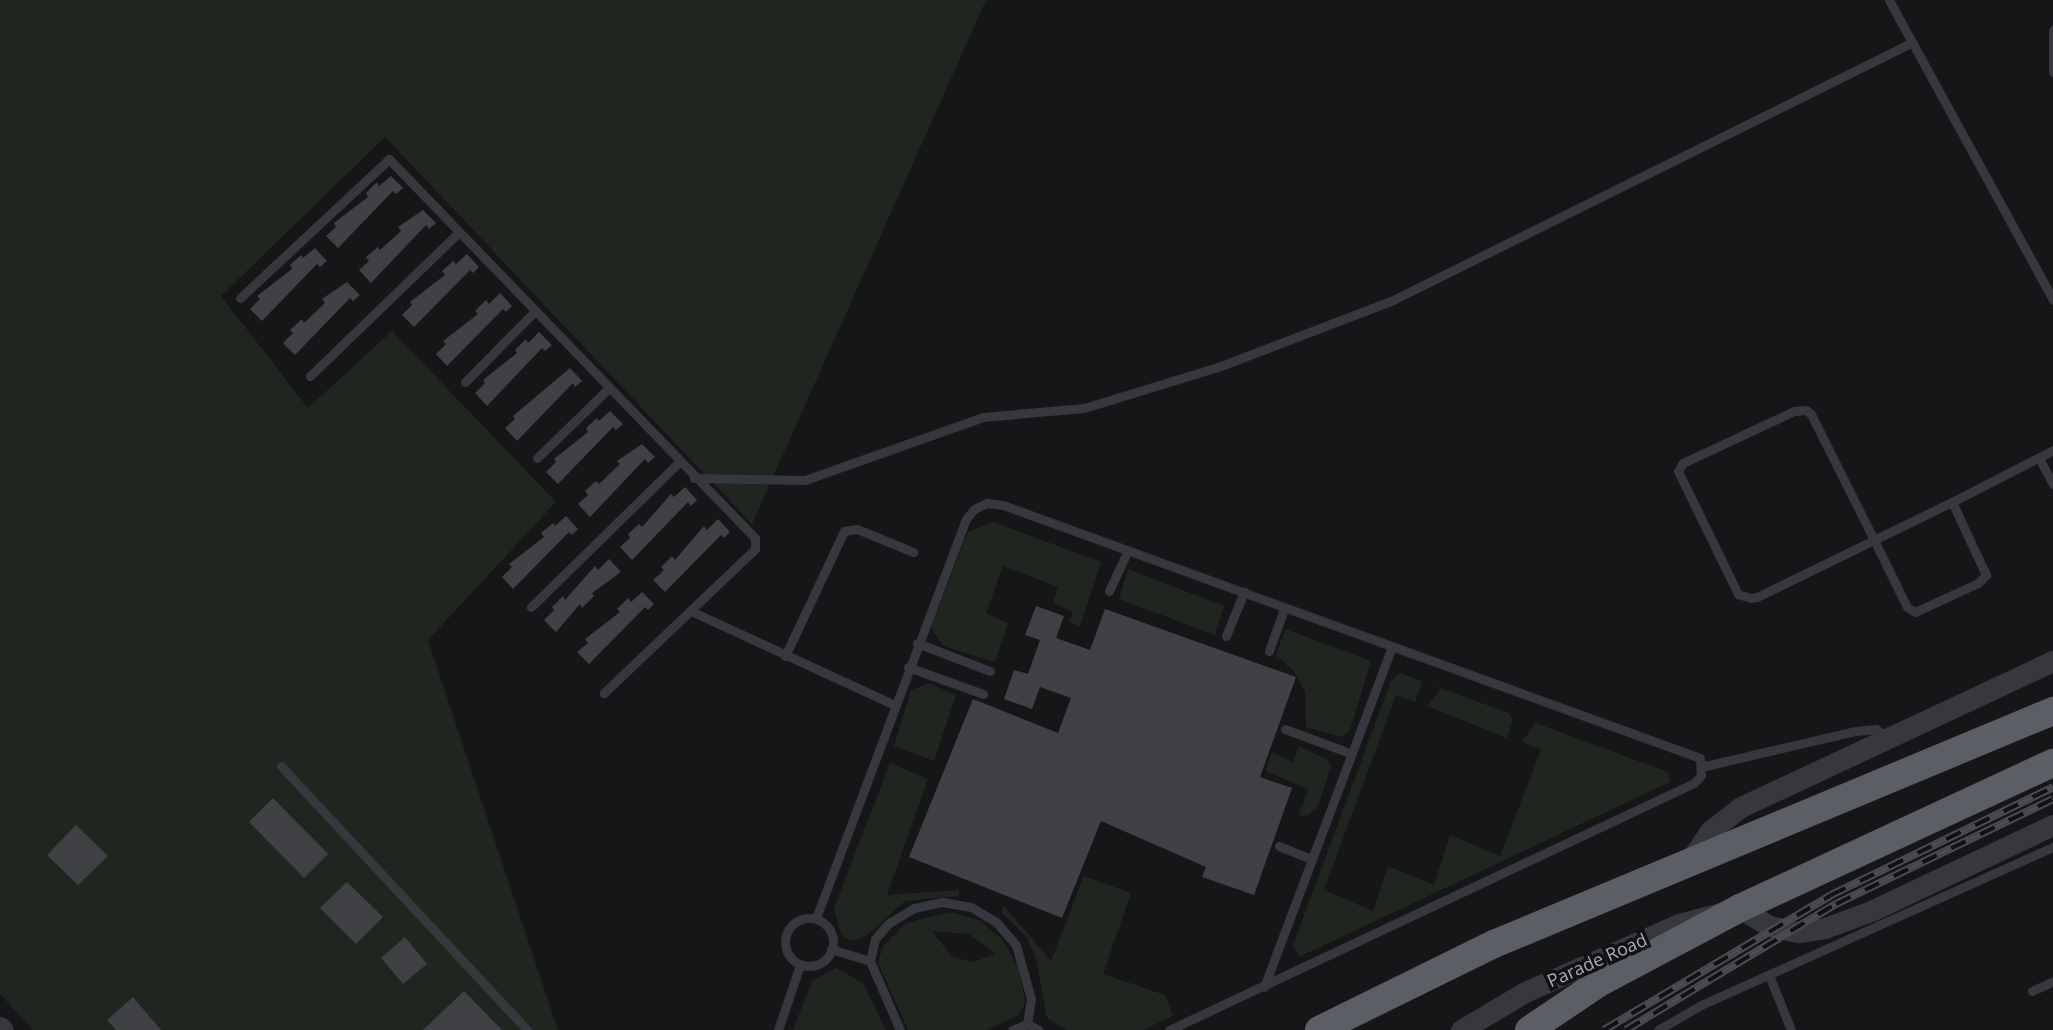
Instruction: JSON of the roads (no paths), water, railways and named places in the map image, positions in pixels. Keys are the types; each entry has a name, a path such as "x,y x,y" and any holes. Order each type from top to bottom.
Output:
{"highway":[{"path":"1319,1030 1448,965 2053,711"},
{"path":"1529,1030 1599,983 1740,908 2053,763"}],"street":[{"path":"1686,866 1724,817 2053,661"},
{"path":"1740,908 1769,926 1798,932 1825,928 1871,911 2053,825"},
{"name":"Parade Road","path":"1461,1030 1525,992 1640,940 1740,908"}],"lane":[{"path":"1889,0 1910,43 2053,300"},
{"path":"2053,30 2053,72"},
{"path":"694,478 805,480 983,417 1084,408 1218,367 1393,300 1910,43"},
{"path":"240,298 385,159 392,160 754,538 757,546 604,693"},
{"path":"310,376 459,232"},
{"path":"465,382 535,311"},
{"path":"537,458 608,388"},
{"path":"1952,502 1986,569 1978,583 1920,611 1910,611 1874,540 1807,410 1794,411 1678,467 1743,597 1757,597 1874,540 1952,502 2053,450"},
{"path":"2039,458 2053,484"},
{"path":"531,607 679,462"},
{"path":"816,918 917,643 974,509 986,503 1003,505 1244,592 1391,649 1693,752 1702,767"},
{"path":"785,656 844,531 857,529 913,552"},
{"path":"1109,591 1128,550"},
{"path":"1226,636 1244,592"},
{"path":"1269,651 1284,609"},
{"path":"691,611 894,705"},
{"path":"917,643 990,671"},
{"path":"1264,987 1391,649"},
{"path":"908,667 983,694"},
{"path":"1285,729 1350,753"},
{"path":"1170,1030 1693,783 1702,767 1856,731 1876,729 1887,738"},
{"path":"281,766 527,1030"},
{"path":"1279,846 1311,859"},
{"path":"1658,1030 1769,975 2053,847"},
{"path":"900,1030 870,961 875,939 889,923 914,908 942,902 971,907 996,922 1016,945 1031,999 1027,1024"},
{"path":"816,918 827,927 831,949 819,965 800,965 789,953 788,937 795,923 816,918"},
{"path":"831,949 870,961"},
{"path":"778,1030 800,965"},
{"path":"1769,975 1791,1030"},
{"path":"2032,991 2053,981"},
{"path":"1012,1030 1027,1024 1039,1030"}],"railway":[{"path":"1604,1030 1831,895 2053,787"},
{"path":"1626,1030 1836,904 2053,799"}]}
